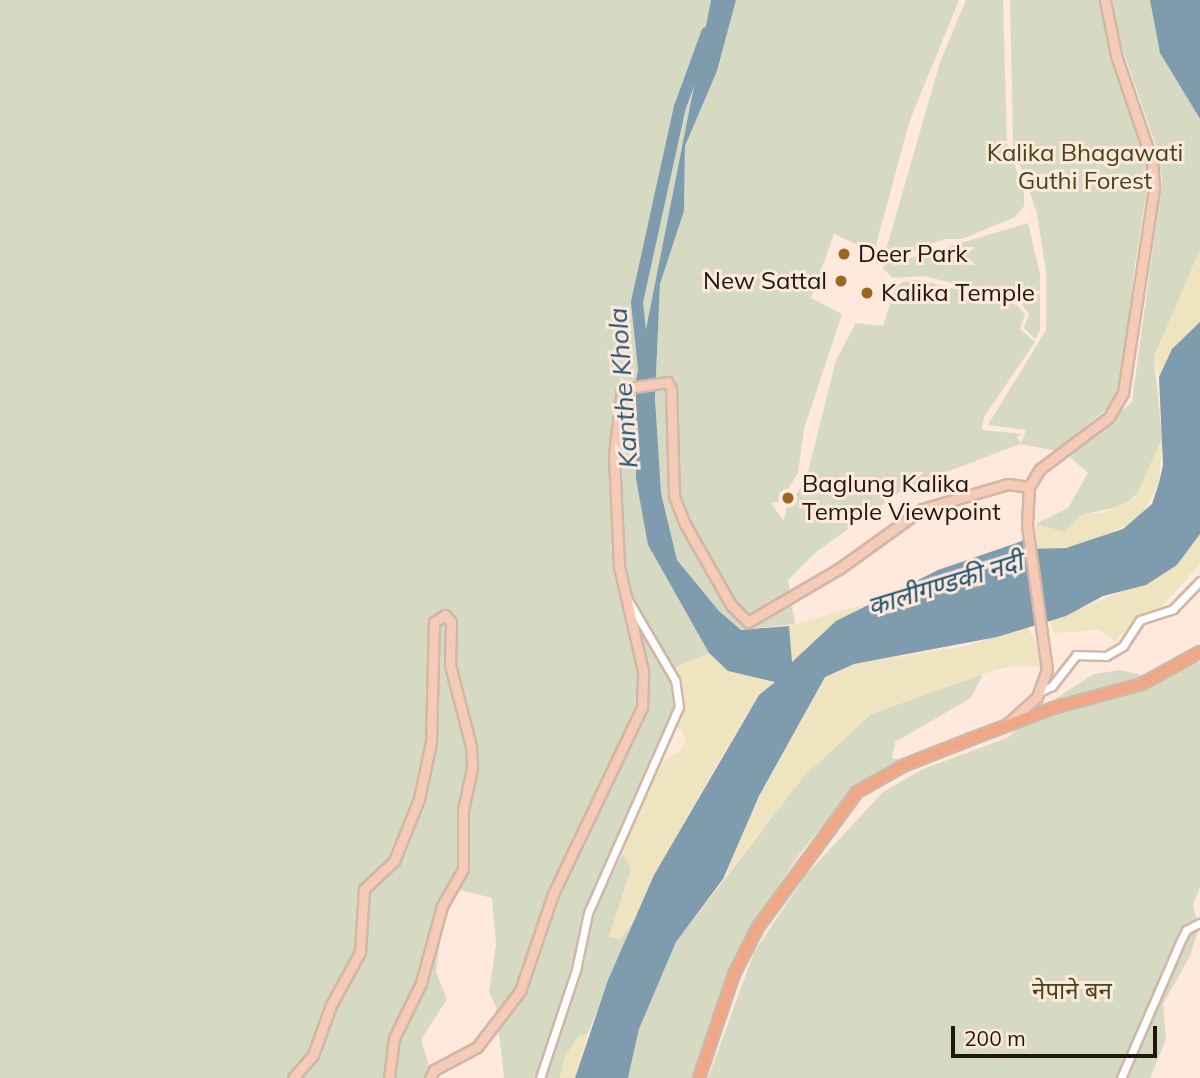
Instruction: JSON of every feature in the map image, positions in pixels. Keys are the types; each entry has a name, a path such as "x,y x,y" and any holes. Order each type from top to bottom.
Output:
{"highway":[{"path":"699,1078 734,974 758,927 857,792 905,765 1004,727 1142,684 1200,652"}],"main road":[{"path":"1004,727 1039,692 1046,670 1046,644 1027,525 1029,487 1040,469 1109,417 1127,380 1154,173 1116,55 1105,0"},
{"path":"430,1078 434,1070 477,1047 520,991 553,894 634,731 642,707 643,671 619,566 614,476 619,400 627,385 667,382 673,397 674,496 685,524 731,605 748,622 840,568 922,509 1008,484 1029,487"},
{"path":"293,1078 313,1055 331,1005 360,952 364,889 394,861 419,799 431,741 434,622 440,614 451,622 448,654 471,746 472,768 462,827 464,860 459,879 442,906 408,1016 394,1038 389,1078"}],"street":[{"path":"1039,692 1052,686 1076,655 1106,656 1123,646 1140,620 1173,609 1200,581"},
{"path":"540,1078 576,970 588,913 679,707 680,693 664,656 626,596"},
{"path":"1121,1078 1186,930 1200,923"}],"green space":[{"path":"0,0 711,0 636,380 648,545 709,653 674,668 669,679 676,706 582,924 571,974 536,1078 504,1078 496,1007 489,992 496,944 492,898 456,889 442,929 436,972 447,999 421,1040 433,1078 0,1078"},
{"path":"736,0 959,0 910,120 874,252 834,234 811,298 842,314 804,429 798,473 781,501 771,503 784,521 786,509 806,480 836,360 856,323 883,326 897,283 917,280 978,294 1017,305 1025,314 1020,329 1035,342 984,417 982,430 1022,434 1017,437 1021,443 1026,430 988,425 1046,330 1046,272 1037,213 1013,145 1010,0 1100,0 1149,176 1134,271 1125,368 1112,404 1057,451 1020,444 907,487 816,552 788,580 795,624 740,630 719,611 677,560 661,493 655,398 660,284 684,211 685,146 717,71"},
{"name":"Kalika Bhagawati Guthi Forest","path":"966,0 1003,0 1007,144 1024,191 1024,206 1015,217 962,239 945,239 911,251 886,250 940,62"},
{"path":"1113,0 1150,0 1160,53 1200,119 1200,254 1154,356 1162,438 1142,490 1124,505 1082,515 1064,532 1035,524 1068,508 1088,473 1070,457 1132,402 1162,180 1155,143 1118,36"},
{"path":"1028,223 1040,274 1040,330 1035,339 1024,328 1029,314 1017,299 924,276 893,278 883,269 886,253 907,259"},
{"name":"नेपाने बन","path":"1200,662 1200,887 1193,905 1199,928 1190,956 1163,1004 1166,1039 1150,1078 708,1078 754,952 806,875 883,792 923,769 1007,738 1033,713 1094,674 1120,670 1142,675"},
{"path":"983,674 971,698 895,742 892,758 906,761 879,771 850,791 799,855 752,925 727,971 693,1078 628,1078 639,1029 676,942 804,776 871,714"},
{"path":"623,853 631,869 609,937 620,939 634,920 588,1033 579,1036 565,1056 560,1078 542,1078 590,920"}],"sand":[{"path":"1200,249 1200,322 1172,349 1159,377 1154,357"},
{"path":"1162,438 1159,483 1139,519 1083,546 1036,549 1035,524 1064,532 1082,515 1103,513 1135,498"},
{"path":"1200,534 1200,564 1163,605 1139,618 1115,641 1098,630 1054,633 1050,621 1160,576 1177,565"},
{"path":"865,604 823,632 791,663 789,626"},
{"path":"1027,627 1041,651 1042,667 1011,666 871,714 804,776 723,879 759,796 825,677 854,664 966,646"},
{"path":"709,653 728,671 775,681 759,695 725,751 654,875 634,920 620,939 609,937 631,869 623,853 628,831 664,760 679,752 686,741 681,730 676,728 682,690 674,669"},
{"path":"588,1033 575,1078 560,1078 565,1056 579,1036"}],"water":[{"name":"कालीगण्डकी नदी","path":"711,0 736,0 717,71 685,146 684,211 660,284 655,398 661,493 677,560 719,611 741,630 789,626 792,662 836,621 938,570 1025,540 1026,549 1066,548 1123,529 1152,504 1159,483 1163,465 1159,377 1172,349 1200,322 1200,534 1177,565 1146,585 1103,596 1066,616 997,637 854,664 825,677 759,796 723,879 676,942 639,1029 628,1078 575,1078 608,980 654,875 759,695 775,682 728,671 709,653 648,545 636,479 636,380"},
{"path":"1150,0 1200,0 1200,119 1160,53"}],"waterway":[{"name":"Kanthe Khola","path":"644,369 637,302 680,107 707,33"}],"place":[{"name":"Deer Park","path":"844,254"},
{"name":"New Sattal","path":"841,281"},
{"name":"Kalika Temple","path":"867,293"},
{"name":"Baglung Kalika Temple Viewpoint","path":"788,498"}]}
